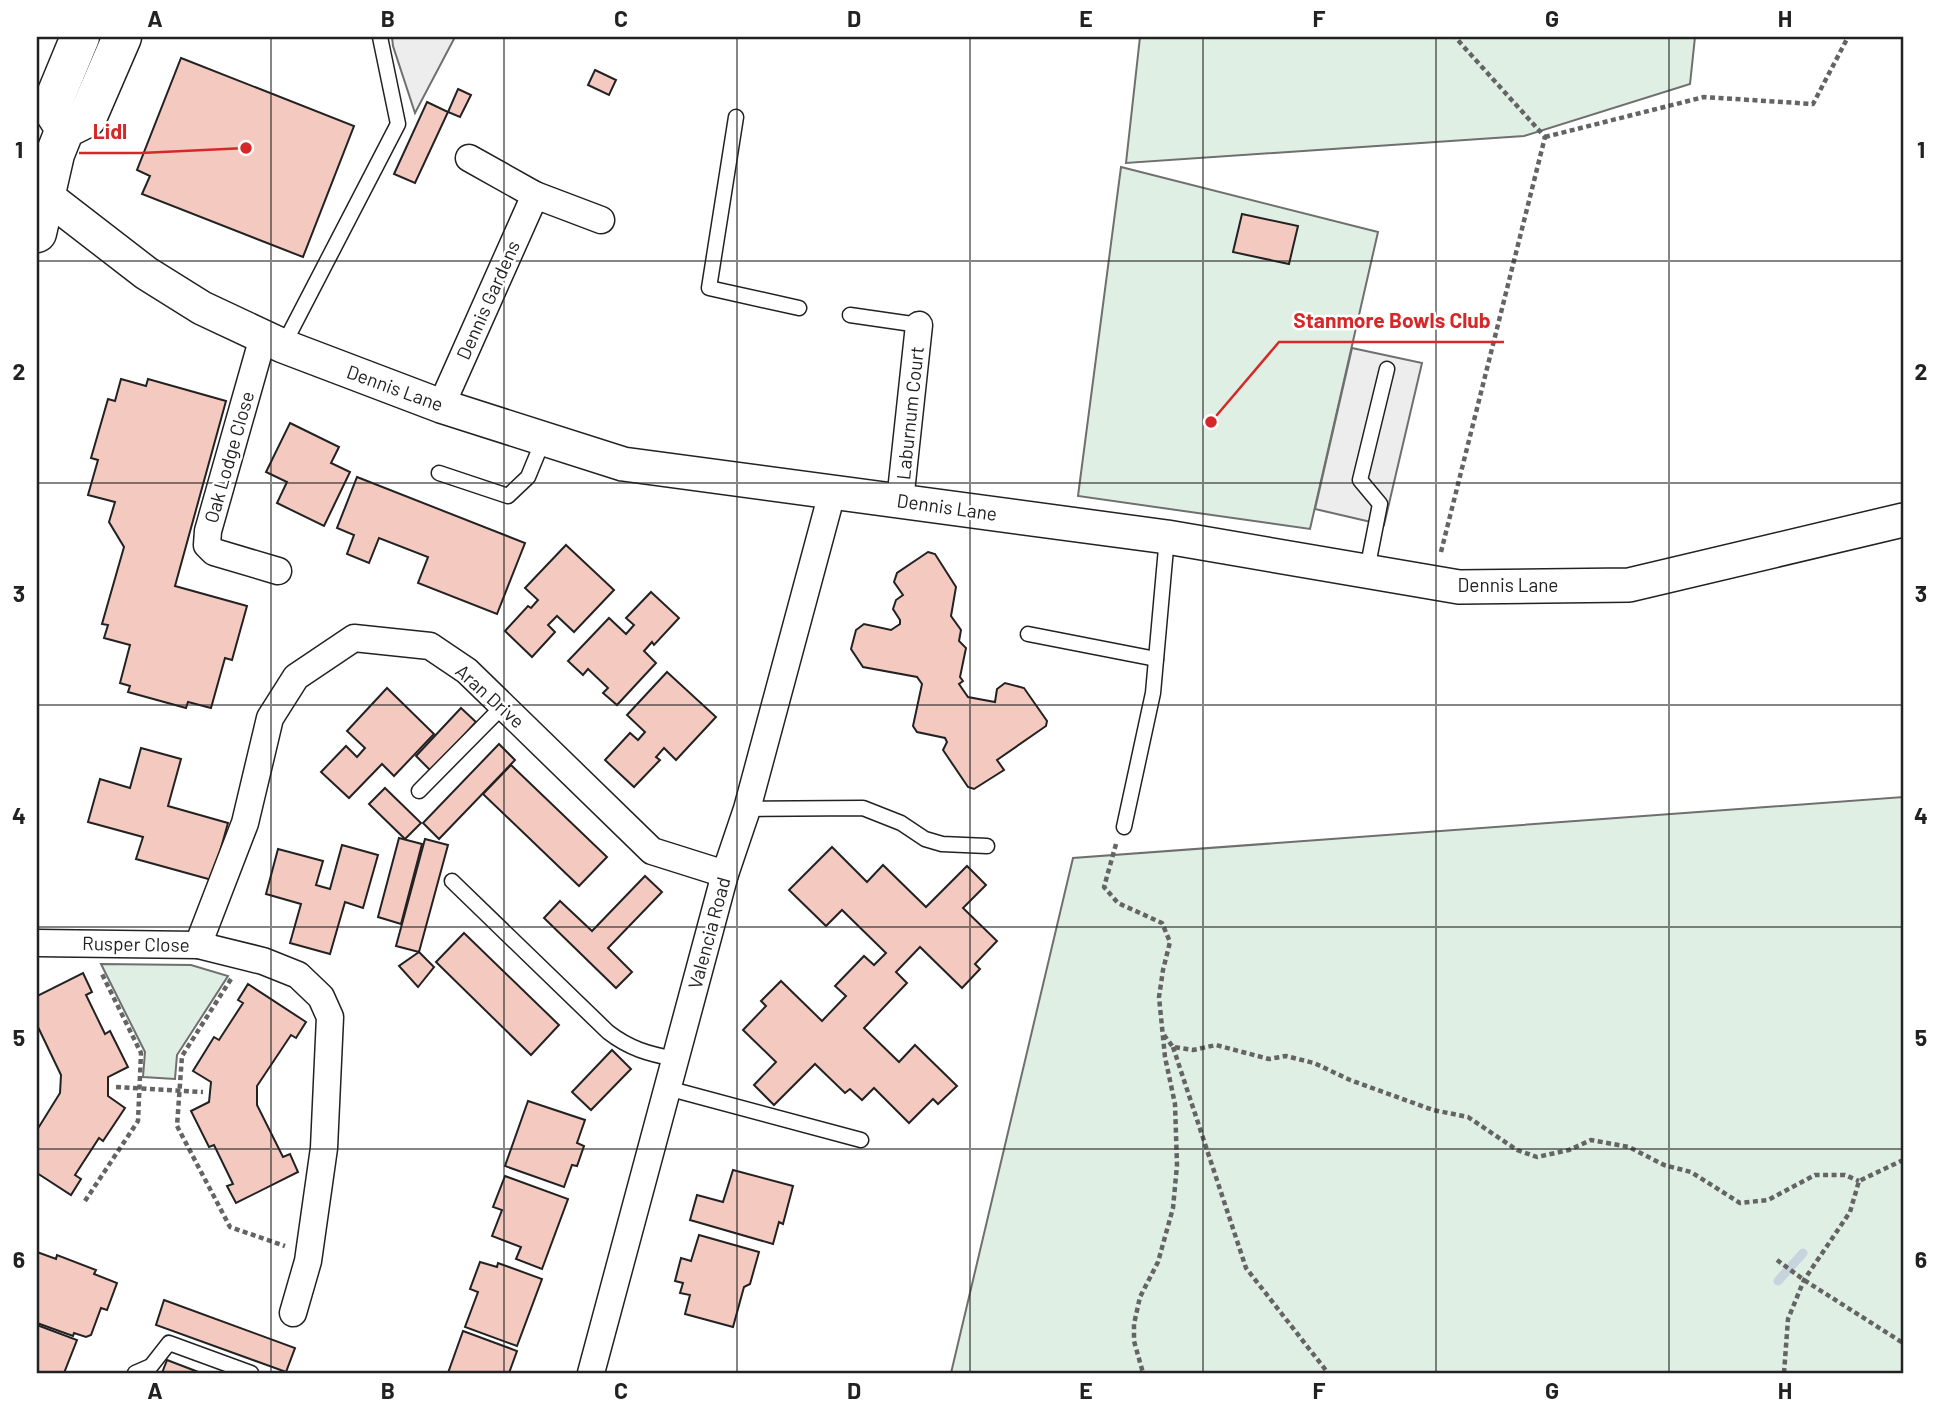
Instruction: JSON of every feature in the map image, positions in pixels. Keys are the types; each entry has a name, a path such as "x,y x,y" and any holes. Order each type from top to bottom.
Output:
{"main road":[{"path":"52,142 88,118 122,37"},
{"path":"37,233 52,142 51,107 76,46"},
{"path":"37,69 76,46"}],"street":[{"path":"469,158 535,195 601,220"},
{"name":"Dennis Lane","path":"45,195 146,273 202,308 273,342 441,406 623,464 1167,537 1459,587 1629,585 1903,520"},
{"name":"Dennis Gardens","path":"441,406 535,195"},
{"name":"Laburnum Court","path":"901,500 919,325"},
{"name":"Oak Lodge Close","path":"273,342 208,531 208,545 214,552 278,571"},
{"name":"Valencia Road","path":"591,1373 725,874 747,809 831,494"},
{"name":"Aran Drive","path":"198,945 245,823 270,718 296,677 354,638 430,646 467,671 652,851 725,874"},
{"name":"Rusper Close","path":"37,943 198,945 246,957 298,975 321,997 330,1017 324,1148 309,1255 293,1313"}],"lane":[{"path":"273,342 398,124 380,37"},
{"path":"736,117 709,288 799,308"},
{"path":"850,315 919,325"},
{"path":"1367,570 1380,504 1360,480 1387,369"},
{"path":"439,472 508,496 528,477 544,438"},
{"path":"1124,827 1153,692 1167,537"},
{"path":"1028,634 1156,659"},
{"path":"419,791 503,706"},
{"path":"747,809 863,808 901,823 925,839 942,844 988,846"},
{"path":"452,881 608,1032 625,1045 646,1054 675,1059"},
{"path":"667,1088 861,1140"},
{"path":"135,1373 151,1366 169,1343 251,1373"}],"path":[{"path":"1455,37 1545,137"},
{"path":"1545,137 1704,97 1813,104 1848,37"},
{"path":"1434,582 1545,137"},
{"path":"1124,827 1111,855 1104,887 1118,903 1161,923 1170,942 1159,997 1165,1057 1175,1104 1177,1165 1173,1208 1158,1262 1140,1297 1134,1324 1134,1341 1143,1373"},
{"path":"85,1202 138,1121 141,1053 87,943"},
{"path":"246,957 181,1056 177,1126 230,1227 309,1255"},
{"path":"1164,1035 1173,1047 1246,1268 1328,1373"},
{"path":"1173,1047 1193,1049 1216,1045 1269,1059 1286,1056 1314,1063 1350,1080 1433,1110 1468,1117 1517,1150 1537,1157 1569,1150 1591,1140 1629,1147 1664,1165 1691,1172 1740,1203 1768,1200 1815,1175 1845,1175 1859,1181"},
{"path":"116,1087 203,1092"},
{"path":"1784,1373 1788,1319 1804,1280 1850,1212 1859,1181 1903,1160"},
{"path":"1777,1260 1903,1343"}],"green space":[{"path":"1140,37 1695,37 1690,84 1524,136 1126,163"},
{"path":"1121,167 1378,232 1310,529 1078,496"},
{"path":"1903,797 1903,1373 951,1373 1073,858"},
{"path":"101,964 191,965 228,976 177,1055 175,1079 143,1077 145,1052"}],"shaded area":[{"path":"392,37 455,37 415,113 393,46"},
{"path":"1352,348 1422,363 1384,525 1315,509"}],"building":[{"path":"181,58 354,126 303,257 142,194 150,176 137,170"},
{"path":"595,70 616,80 609,95 588,85"},
{"path":"458,89 471,95 460,117 448,112"},
{"path":"427,102 448,112 415,183 394,174"},
{"path":"1242,214 1298,226 1289,264 1233,252"},
{"path":"121,379 146,386 148,379 226,401 175,586 247,606 232,660 225,658 211,708 188,702 186,708 128,692 130,686 120,683 130,645 104,638 108,625 102,624 124,547 109,522 115,502 88,495 98,460 91,458 108,399 115,401"},
{"path":"290,423 339,447 331,463 350,472 324,526 277,503 287,482 266,472"},
{"path":"357,477 525,543 497,614 418,583 428,557 379,538 369,563 347,554 354,535 337,528"},
{"path":"566,545 614,590 574,632 557,616 548,625 555,632 532,657 505,631 528,606 531,608 538,600 525,588"},
{"path":"928,552 935,554 956,587 951,616 961,630 959,641 966,648 960,677 963,681 959,684 968,697 995,702 997,689 1005,683 1024,688 1047,721 1046,726 997,760 1004,770 974,789 968,787 943,750 947,742 945,738 917,732 913,726 922,684 917,677 863,667 851,649 856,630 864,624 891,630 900,624 893,609 896,600 903,595 894,582 897,573"},
{"path":"651,592 679,618 654,645 652,642 644,651 656,663 617,705 603,693 608,688 588,669 583,675 568,661 609,618 626,634 634,625 626,618"},
{"path":"667,672 716,717 676,760 664,748 656,757 660,760 634,787 605,760 630,733 638,740 645,732 627,715"},
{"path":"387,688 434,734 394,776 382,764 349,798 321,772 346,746 357,757 365,748 347,731"},
{"path":"461,708 476,722 431,771 416,756"},
{"path":"499,744 515,760 439,839 423,823"},
{"path":"141,748 181,759 168,806 228,823 212,880 136,859 143,837 88,822 100,779 130,788"},
{"path":"511,765 607,857 579,886 483,794"},
{"path":"385,788 421,823 405,839 369,804"},
{"path":"399,838 422,844 401,924 378,917"},
{"path":"425,839 448,845 419,952 396,946"},
{"path":"342,845 378,855 363,908 345,902 330,954 290,943 301,904 266,894 278,849 323,861 316,885 330,889"},
{"path":"832,847 867,882 883,865 926,907 967,866 986,885 963,908 997,941 975,964 980,969 962,988 920,947 896,972 907,983 864,1028 899,1062 915,1045 957,1086 938,1104 933,1099 909,1123 874,1088 862,1100 850,1089 845,1093 815,1064 774,1105 754,1085 776,1062 743,1030 766,1006 761,1001 781,981 822,1021 846,996 835,986 864,956 874,965 886,953 842,910 826,926 789,890"},
{"path":"645,876 662,892 608,948 632,972 616,988 544,918 560,901 592,931"},
{"path":"464,933 559,1025 531,1055 436,962"},
{"path":"419,952 434,967 418,987 399,966"},
{"path":"83,973 92,992 86,995 105,1034 110,1031 128,1067 108,1077 108,1096 125,1108 103,1141 99,1138 75,1175 81,1179 71,1195 37,1173 37,1130 60,1093 61,1075 37,1025 37,996"},
{"path":"248,984 306,1022 296,1038 291,1035 257,1086 257,1105 283,1157 290,1154 298,1172 236,1203 227,1186 233,1184 214,1145 209,1147 191,1111 209,1102 211,1082 193,1071 214,1037 219,1040 243,1003 238,1000"},
{"path":"612,1050 631,1069 591,1110 572,1092"},
{"path":"528,1101 585,1120 577,1143 584,1146 577,1166 572,1165 564,1187 505,1166"},
{"path":"733,1170 793,1186 783,1224 779,1222 773,1244 690,1220 697,1195 723,1202"},
{"path":"505,1176 568,1199 542,1269 516,1259 521,1247 492,1236 502,1210 493,1207"},
{"path":"699,1235 759,1252 750,1284 744,1287 733,1327 685,1314 690,1295 680,1293 683,1283 675,1281 681,1258 691,1261"},
{"path":"37,1252 56,1259 57,1255 96,1270 94,1274 117,1283 107,1310 101,1308 91,1335 86,1337 74,1333 73,1336 37,1323"},
{"path":"480,1262 497,1267 498,1263 542,1279 517,1346 465,1327 478,1292 470,1289"},
{"path":"164,1300 295,1348 286,1372 156,1325"},
{"path":"37,1325 77,1340 64,1373 37,1373"},
{"path":"463,1331 517,1351 509,1373 448,1373"},
{"path":"167,1360 201,1373 162,1373"}],"waterway":[{"path":"1778,1281 1803,1253"}],"place":[{"name":"Lidl","path":"246,148"},
{"name":"Stanmore Bowls Club","path":"1211,422"}]}
